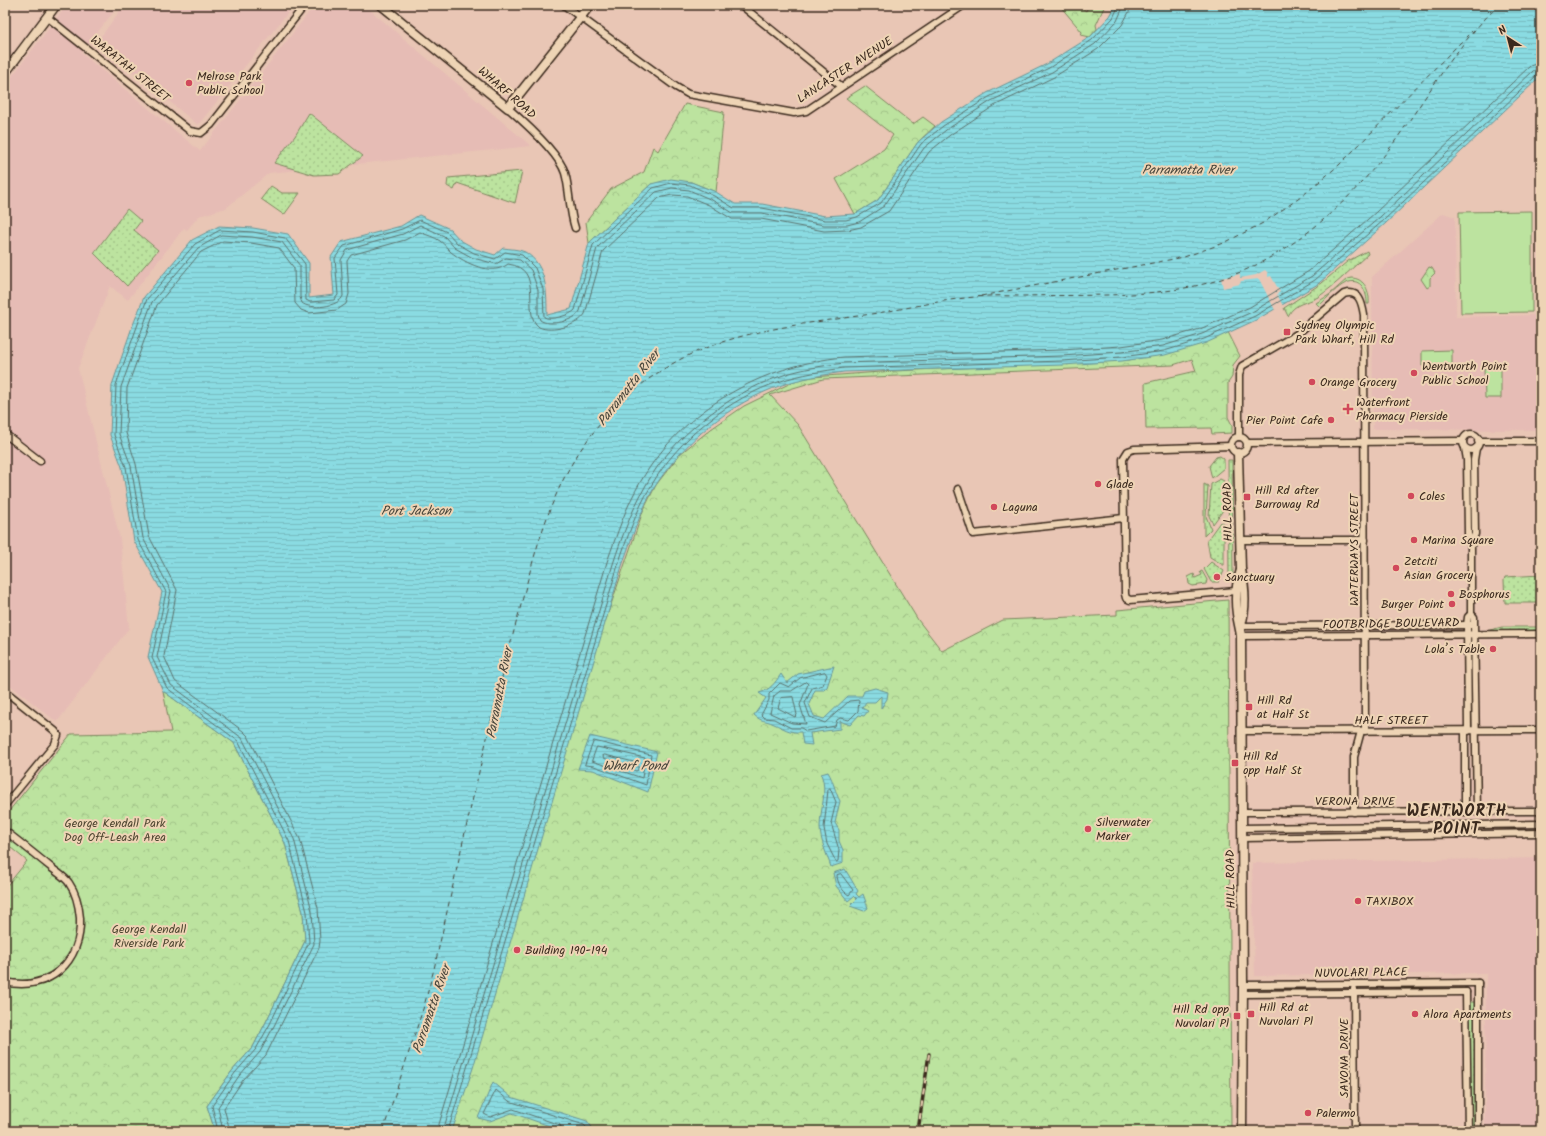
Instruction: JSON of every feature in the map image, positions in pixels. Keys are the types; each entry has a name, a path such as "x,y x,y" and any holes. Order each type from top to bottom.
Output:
{"street":[{"path":"5,73 56,5"},
{"name":"WARATAH STREET","path":"47,17 190,132 201,133 211,125 305,5"},
{"name":"WHARF ROAD","path":"381,5 524,121 561,164 567,182 570,211 575,228"},
{"name":"LANCASTER AVENUE","path":"564,5 580,18 688,94 794,113 806,111 841,86 964,5"},
{"path":"508,108 590,5"},
{"path":"741,5 841,86"},
{"path":"746,10 752,5"},
{"name":"WATERWAYS STREET","path":"1239,437 1239,375 1242,366 1291,338 1341,295 1350,292 1359,297 1364,315 1365,635 1363,731"},
{"path":"5,434 40,461"},
{"path":"1463,441 1465,437 1470,435 1476,437 1478,441"},
{"path":"1239,437 1244,438 1248,443 1245,452 1234,452 1231,446 1232,440 1239,437"},
{"path":"1248,443 1463,441"},
{"path":"1463,441 1467,460 1468,534 1471,544 1471,614 1474,617 1477,812"},
{"path":"1478,441 1541,441"},
{"path":"1471,544 1475,534 1474,460 1478,441"},
{"path":"1231,446 1134,449 1128,451 1123,459 1125,594 1126,598 1130,600 1236,591"},
{"path":"1465,448 1471,450 1476,448"},
{"name":"HILL ROAD","path":"1238,453 1241,570 1244,582 1244,614 1240,626"},
{"path":"958,489 973,534 1124,518"},
{"path":"1240,540 1365,540"},
{"name":"HILL ROAD","path":"1241,570 1236,591 1237,615 1241,636 1243,990 1242,1131"},
{"path":"1466,812 1467,625 1468,617 1471,614"},
{"name":"FOOTBRIDGE BOULEVARD","path":"1240,626 1474,625"},
{"name":"FOOTBRIDGE BOULEVARD","path":"1241,636 1541,634"},
{"path":"5,691 55,731 57,739 5,805"},
{"name":"HALF STREET","path":"1241,731 1541,730"},
{"path":"1354,812 1354,757 1363,731"},
{"name":"VERONA DRIVE","path":"1241,812 1541,811"},
{"name":"VERONA DRIVE","path":"1242,828 1541,824"},
{"path":"1472,825 1472,834"},
{"path":"1354,826 1354,836"},
{"path":"5,831 69,882 76,896 80,911 80,928 77,945 70,960 59,971 43,980 29,984 5,982"},
{"path":"1242,838 1541,832"},
{"path":"1468,1131 1466,992 1478,983"},
{"path":"1478,983 1478,1131"},
{"name":"NUVOLARI PLACE","path":"1243,990 1354,985 1478,983"},
{"name":"SAVONA DRIVE","path":"1354,985 1355,1131"},
{"name":"NUVOLARI PLACE","path":"1243,990 1466,992"}],"shaded area":[{"path":"67,5 119,5 81,53 200,151 315,5 364,5 531,146 269,173 226,208 199,216 187,230 184,228 128,300 110,286 78,368 120,539 129,628 57,722 5,681 5,85"},
{"name":"Melrose Park Public School","path":"124,5 294,5 198,125 97,42"},
{"name":"Wentworth Point Public School","path":"1443,213 1455,217 1456,317 1541,315 1541,430 1373,429 1372,277"},
{"path":"1541,858 1541,1127 1485,1126 1486,973 1255,976 1252,863"}],"green space":[{"path":"1078,5 1086,11 1089,5 1105,5 1096,25 1097,29 1090,37 1081,35 1082,32 1060,6"},
{"path":"865,86 913,124 923,117 935,126 918,142 878,200 855,214 836,179 884,149 893,135 846,98"},
{"path":"685,104 724,112 716,192 691,182 651,184 589,243 586,222 611,189 644,172 653,147 658,151"},
{"path":"309,113 363,156 339,174 314,175 274,163 295,136"},
{"path":"522,171 515,203 457,183 454,190 447,186 448,178"},
{"path":"271,186 282,193 300,193 284,215 261,199"},
{"path":"127,209 141,221 134,230 158,250 127,286 94,253"},
{"path":"1532,211 1532,312 1461,313 1459,212"},
{"path":"1367,251 1368,254 1331,287 1318,297 1294,308 1288,316 1284,308 1322,283 1348,261"},
{"path":"1429,267 1432,268 1435,273 1430,278 1430,286 1427,288 1421,279"},
{"path":"1351,278 1360,280 1366,286 1369,295 1369,304 1367,304 1366,295 1362,286 1357,282 1345,283 1319,306 1316,303 1329,295 1347,279"},
{"path":"1228,332 1240,356 1233,365 1232,377 1228,383 1228,417 1232,425 1232,433 1212,434 1211,428 1146,429 1145,383 1196,371 1192,359 1173,365 823,379 770,395 798,425 918,620 942,651 1003,620 1117,615 1117,610 1228,600 1231,1131 450,1131 604,625 643,511 656,485 680,454 711,429 744,406 797,380 812,377 894,371 1129,360 1197,345"},
{"path":"1452,350 1452,366 1422,366 1422,351"},
{"path":"1484,368 1501,368 1501,398 1485,398"},
{"path":"1220,456 1224,459 1224,468 1212,478 1209,466 1216,457"},
{"path":"1228,460 1232,460 1233,576 1229,576"},
{"path":"1220,479 1224,481 1224,509 1213,524 1209,516 1211,484"},
{"path":"1204,484 1208,486 1206,516 1211,529 1204,536"},
{"path":"1220,522 1224,523 1224,565 1210,557 1207,540"},
{"path":"1211,562 1224,571 1219,582 1211,582 1204,569"},
{"path":"1202,571 1207,580 1206,584 1193,586 1189,584 1188,577 1194,574 1195,578 1202,575 1200,572"},
{"path":"1541,575 1541,603 1505,603 1505,577"},
{"path":"1502,627 1541,627 1541,631 1486,631"},
{"name":"George Kendall Riverside Park","path":"163,691 234,743 285,843 303,912 305,941 253,1047 232,1071 207,1106 215,1131 5,1131 5,888 27,861 5,843 5,816 71,734 171,732"},
{"path":"1469,1002 1476,1002 1475,1131 1471,1129 1468,1046 1471,1035 1468,1026"}],"water":[{"name":"Port Jackson","path":"1116,5 1541,5 1541,76 1386,223 1318,284 1256,320 1206,343 1165,355 1122,361 1063,365 844,372 820,376 782,385 763,393 726,413 709,426 679,455 654,488 632,536 473,1068 452,1131 215,1131 207,1106 232,1071 253,1047 266,1022 305,941 303,912 285,843 234,743 163,691 148,657 162,592 134,541 122,467 110,435 112,385 144,297 192,240 219,226 253,228 288,234 309,263 309,298 334,295 331,257 341,242 401,226 419,215 450,229 460,240 476,249 495,255 503,248 525,252 538,264 542,272 546,289 547,315 571,309 589,243 651,184 671,179 691,182 716,192 735,204 762,204 825,216 855,214 878,200 918,142 941,122 987,93 1047,64 1090,37 1110,16"},
{"path":"834,666 827,687 824,690 815,690 809,704 814,716 824,719 848,696 862,696 864,691 875,688 888,692 887,699 881,708 881,696 875,702 866,702 862,708 868,711 864,716 859,715 850,725 840,721 840,729 810,733 812,745 803,744 801,732 787,730 754,715 766,698 759,693 772,686 781,674 787,683 798,674"},
{"name":"Wharf Pond","path":"590,736 657,752 648,792 593,770 578,769"},
{"path":"828,772 840,801 835,823 839,830 839,841 843,850 843,863 831,867 820,832 824,794 821,774"},
{"path":"845,869 858,891 856,894 859,897 863,894 868,908 864,911 850,906 857,899 854,896 848,901 836,886 833,873"},
{"path":"493,1082 511,1097 587,1121 595,1131 564,1131 512,1113 490,1121 478,1118"}],"pier":[{"path":"1265,270 1268,273 1268,277 1271,276 1280,292 1277,294 1283,306 1275,310 1259,279 1241,281 1240,284 1223,288 1221,278 1240,274 1240,278 1256,275"}],"ferry route":[{"path":"383,1131 424,1006 434,969 493,712 534,557 550,510 571,466 584,445 615,408 627,396 653,376 681,359 703,349 750,334 949,300 975,297 1113,295 1172,290 1200,285 1229,277 1256,265 1298,240 1318,225 1354,191 1386,153 1458,51 1484,20 1499,5"},
{"path":"981,296 1184,257 1224,243 1263,223 1301,197 1339,165 1472,31"}],"railway":[{"path":"918,1131 929,1054"}],"place":[{"name":"Melrose Park Public School","path":"189,83"},
{"name":"Sydney Olympic Park Wharf, Hill Rd","path":"1287,332"},
{"name":"Wentworth Point Public School","path":"1414,373"},
{"name":"Orange Grocery","path":"1312,382"},
{"name":"Waterfront Pharmacy Pierside","path":"1348,409"},
{"name":"Pier Point Cafe","path":"1331,420"},
{"name":"Glade","path":"1098,484"},
{"name":"Coles","path":"1411,496"},
{"name":"Hill Rd after Burroway Rd","path":"1247,497"},
{"name":"Laguna","path":"994,507"},
{"name":"Marina Square","path":"1414,540"},
{"name":"Zetciti Asian Grocery","path":"1396,568"},
{"name":"Sanctuary","path":"1217,577"},
{"name":"Bosphorus","path":"1451,594"},
{"name":"Burger Point","path":"1452,604"},
{"name":"Lola’s Table","path":"1493,649"},
{"name":"Hill Rd at Half St","path":"1249,707"},
{"name":"Hill Rd opp Half St","path":"1235,763"},
{"name":"Silverwater Marker","path":"1088,829"},
{"name":"TAXIBOX","path":"1358,901"},
{"name":"Building 190-194","path":"517,950"},
{"name":"Hill Rd at Nuvolari Pl","path":"1251,1014"},
{"name":"Alora Apartments","path":"1415,1014"},
{"name":"Hill Rd opp Nuvolari Pl","path":"1237,1016"},
{"name":"Palermo","path":"1308,1113"}],"district":[{"name":"WENTWORTH POINT","path":"1457,820"}],"water label":[{"name":"Parramatta River","path":"1188,170"},
{"name":"Parramatta River","path":"629,388"},
{"name":"Parramatta River","path":"500,693"},
{"name":"Parramatta River","path":"432,1009"}],"park label":[{"name":"George Kendall Park Dog Off-Leash Area","path":"115,830"}]}
